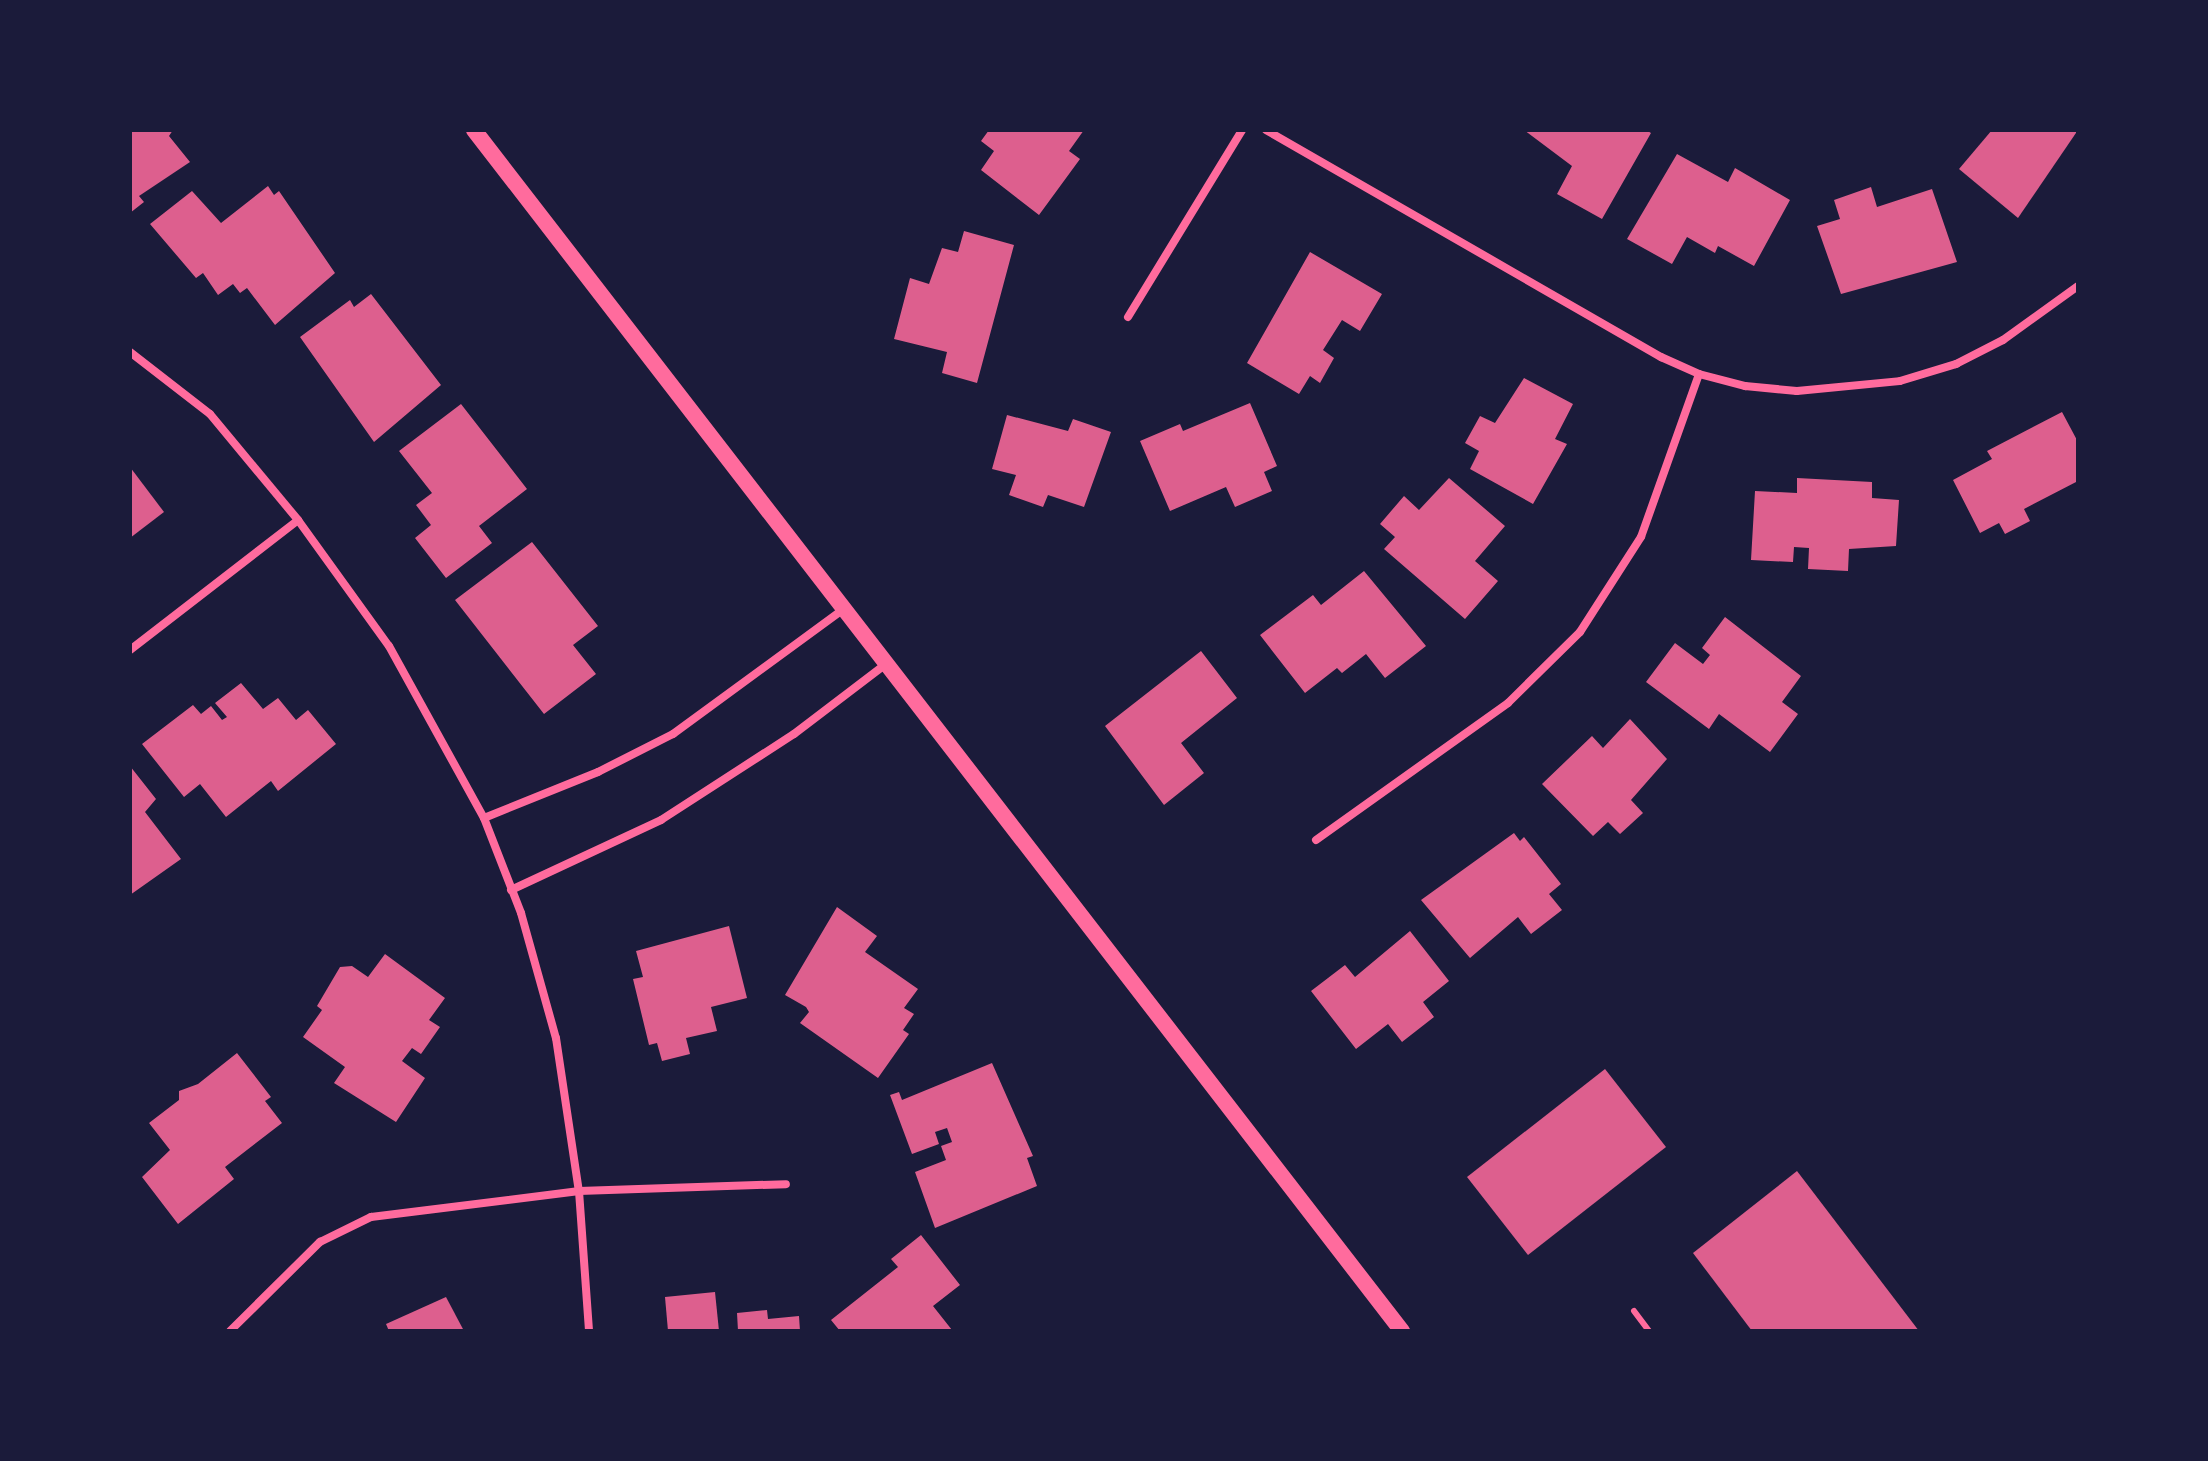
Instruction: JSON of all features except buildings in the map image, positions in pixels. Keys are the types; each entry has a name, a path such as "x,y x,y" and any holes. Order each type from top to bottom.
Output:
{"main road":[{"path":"474,130 1402,1331"}],"street":[{"path":"1128,317 1242,130"},
{"path":"1266,130 1699,374 1797,391 1900,381 1956,364 2003,340 2078,286"},
{"path":"130,352 210,414 298,520 397,659 484,818 511,890 556,1038 579,1191 589,1331"},
{"path":"1316,840 1508,703 1580,632 1641,537 1699,374"},
{"path":"130,650 298,520"},
{"path":"484,818 598,772 673,734 844,609"},
{"path":"511,890 661,820 794,734 887,664"},
{"path":"230,1331 320,1242 371,1217 579,1191 786,1184"}],"lane":[{"path":"1634,1311 1649,1331"}]}
